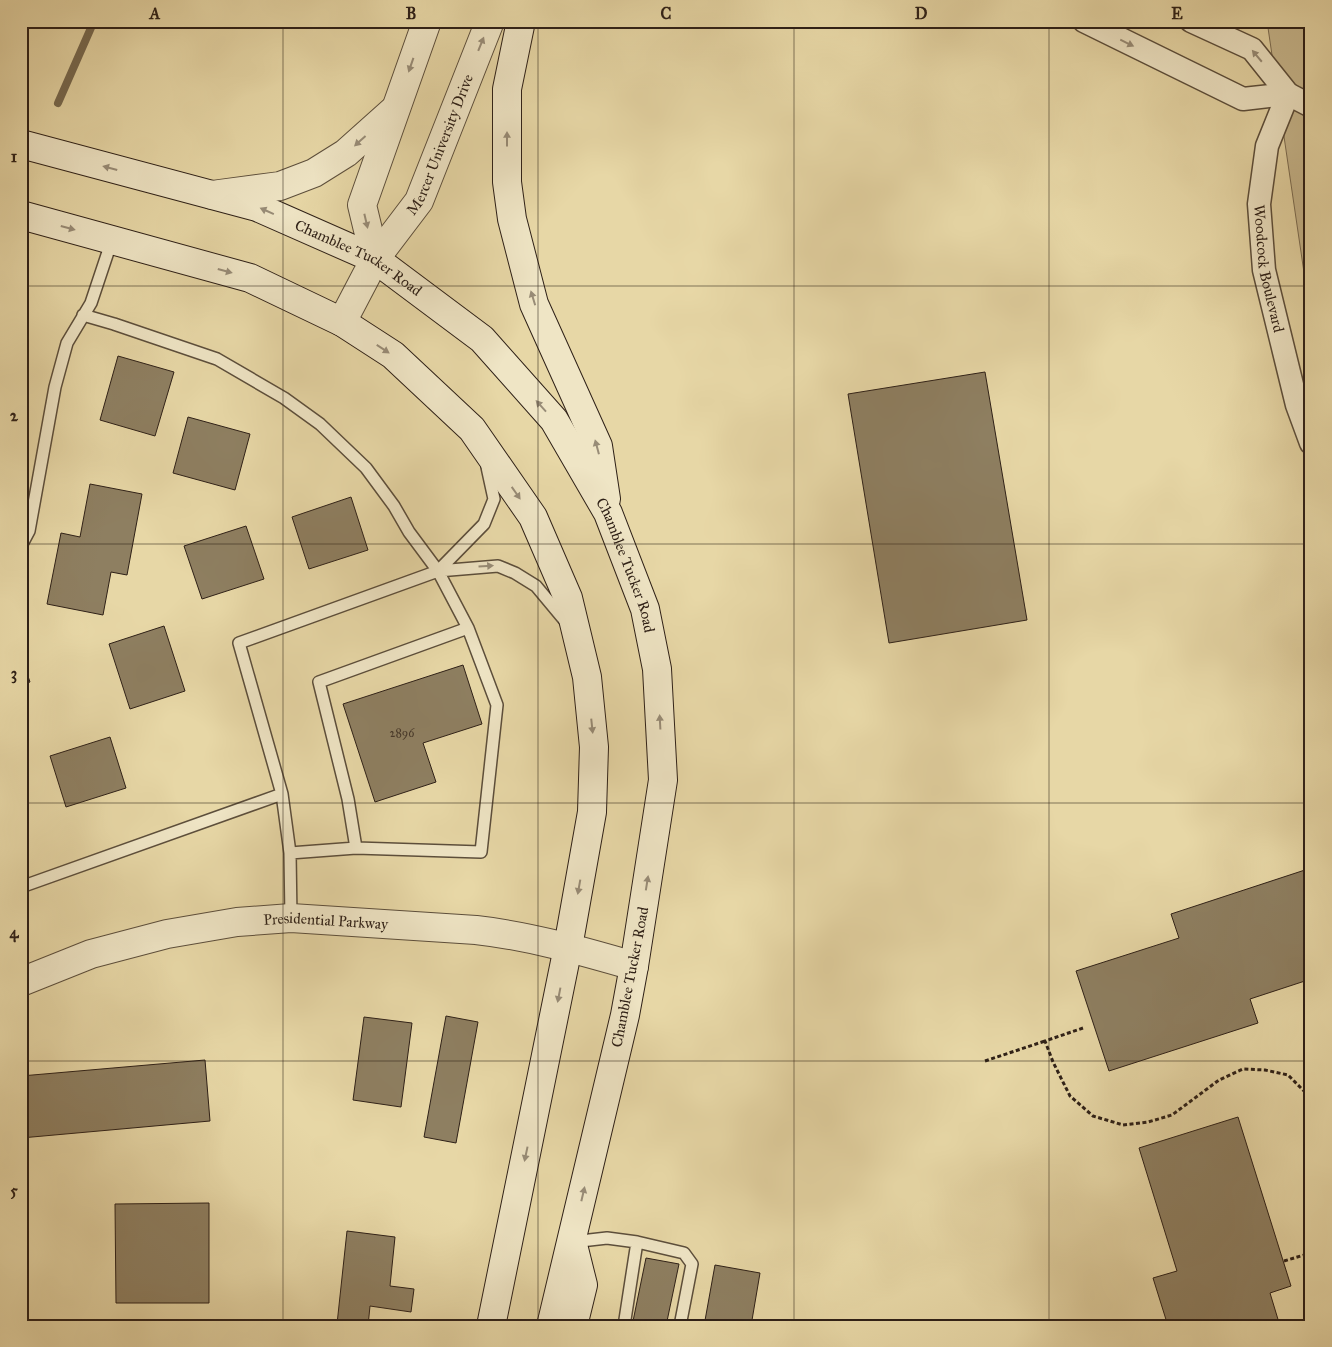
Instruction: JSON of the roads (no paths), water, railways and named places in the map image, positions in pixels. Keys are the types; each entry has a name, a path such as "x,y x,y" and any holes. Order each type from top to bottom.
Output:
{"main road":[{"path":"375,259 362,205 427,21"},
{"name":"Mercer University Drive","path":"342,322 375,259 419,201 490,21"},
{"path":"521,21 507,89 507,182 512,219 534,304 598,446 608,512"},
{"path":"212,195 280,186 314,173 346,153 396,108"},
{"name":"Chamblee Tucker Road","path":"21,144 257,207 375,259 482,340 554,420 608,512 645,608 657,669 663,780 625,1015 551,1326"},
{"path":"21,215 250,278 342,322 393,355 472,429 533,517 568,598 587,678 594,747 592,812 568,948 491,1326"},
{"name":"Presidential Parkway","path":"21,982 92,954 167,934 237,922 291,918 476,930 517,936 634,966"},
{"path":"572,1242 583,1285 572,1326"}],"street":[{"path":"1084,21 1243,99 1288,94"},
{"path":"1191,21 1252,49 1288,94 1311,106"},
{"name":"Woodcock Boulevard","path":"1288,94 1267,146 1259,204 1264,270 1297,404 1311,443"}],"lane":[{"path":"21,546 29,530 56,387 67,343 91,302 112,240"},
{"path":"84,315 217,359 284,398 320,424 366,468 394,506 409,532 438,571 468,628 497,706 481,852 356,848 290,853"},
{"path":"438,571 484,524 494,499 489,472 472,429"},
{"path":"291,918 290,853 282,794 239,643 438,571 498,566 515,573 536,586 576,635"},
{"path":"356,848 348,800 319,682 468,628"},
{"path":"21,887 282,794"},
{"path":"572,1242 607,1238 638,1242 684,1253 692,1264 680,1326"},
{"path":"624,1326 638,1242"}],"waterway":[{"path":"58,103 94,21"}]}
